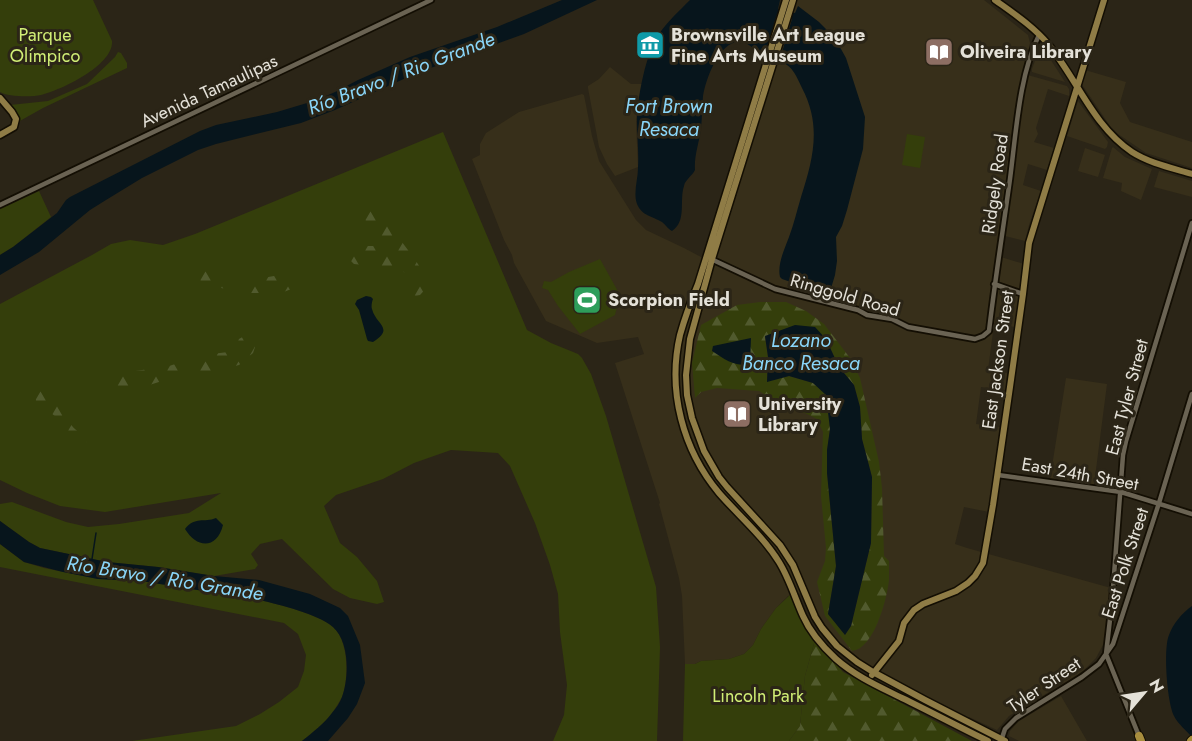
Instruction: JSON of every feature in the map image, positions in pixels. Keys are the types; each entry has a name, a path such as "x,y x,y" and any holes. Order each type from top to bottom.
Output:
{"main road":[{"path":"793,0 787,5 709,258 690,339 687,355 687,387 694,425 704,451 719,477 773,536 788,556 815,617 829,637 845,653 873,672 1002,740"},
{"path":"997,0 1039,35 1052,49 1105,129 1124,146 1144,158 1192,174"},
{"name":"East Jackson Street","path":"869,681 873,672 899,641 904,623 914,610 968,584 982,567 998,475 1029,243 1104,0"},
{"path":"0,98 15,117 16,122 14,127 0,135"},
{"path":"709,258 687,310 680,337 676,373 677,398 683,427 691,449 705,474 719,494 768,545 780,563 811,630 826,649 846,667 869,681 988,741"},
{"path":"798,602 806,599"}],"street":[{"name":"Avenida Tamaulipas","path":"0,205 430,0"},
{"name":"Ridgely Road","path":"983,336 989,331 1016,127 1026,71 1039,35"},
{"name":"East Tyler Street","path":"1106,654 1123,456 1192,222"},
{"name":"Ringgold Road","path":"709,258 775,289 858,310 867,315 892,319 908,327 975,339 983,336"},
{"path":"994,284 1023,294"},
{"name":"East Polk Street","path":"1106,654 1113,644 1192,394"},
{"name":"East 24th Street","path":"998,475 1121,492 1192,514"},
{"path":"1106,654 1140,739"},
{"name":"Tyler Street","path":"1002,740 1005,729 1016,718 1082,677 1100,664 1106,654"}],"shaded area":[{"path":"795,0 984,0 1028,35 1030,43 1024,74 1067,86 1069,89 1069,96 1048,89 1036,128 1038,134 1034,142 1054,148 1047,170 1028,164 1023,185 1041,191 1025,241 1005,236 1001,257 1024,264 1015,327 994,324 988,370 1007,373 1006,390 981,387 976,424 1000,427 989,512 964,507 955,544 1111,588 1105,641 1096,658 1077,675 1009,716 997,730 968,718 860,662 841,647 823,626 806,592 788,596 776,608 753,645 744,654 729,659 685,664 679,578 660,503 615,363 644,354 638,337 597,343 546,321 514,263 472,159 480,155 480,144 486,133 519,112 582,94 599,161 636,220 646,230 701,257 717,255"},
{"path":"1040,47 1045,51 1065,82 1032,72"},
{"path":"610,67 631,84 642,84 636,122 638,167 615,176 599,147 588,88"},
{"path":"1085,70 1126,82 1120,103 1130,122 1192,142 1192,168 1146,153 1118,134 1081,83"},
{"path":"1078,101 1108,142 1105,149 1067,136"},
{"path":"1113,147 1125,157 1152,169 1141,200 1121,191 1122,183 1103,178"},
{"path":"1085,148 1105,155 1098,177 1078,171"},
{"path":"1159,171 1192,181 1192,197 1154,187"},
{"path":"1066,378 1107,384 1094,485 1050,479"},
{"path":"1061,696 1087,741 1019,741 1009,736 1010,731 1019,721"}],"green space":[{"name":"Parque Olímpico","path":"0,0 93,0 112,41 110,50 105,59 85,75 50,92 26,96 0,92"},
{"path":"118,52 127,63 127,68 18,122 10,105 48,101 87,84"},
{"path":"443,132 527,330 582,358 591,374 606,416 656,587 660,647 657,741 553,741 564,715 567,685 558,594 535,523 510,466 498,453 451,450 414,463 383,479 336,495 324,506 340,543 357,557 377,581 384,602 377,604 350,598 333,589 282,539 260,544 251,554 258,565 255,569 214,576 107,562 40,548 0,521 0,504 12,502 66,522 88,527 119,524 189,513 221,493 105,512 60,506 0,480 0,304 111,244 130,240 163,245"},
{"path":"907,134 925,137 920,168 902,165"},
{"path":"39,191 51,217 0,255 0,209"},
{"path":"371,203 410,252 430,284 420,295 407,299 415,281 400,269 354,264 349,259 351,250 364,246 378,246 373,230 362,216 364,206"},
{"name":"Scorpion Field","path":"600,259 620,295 615,315 580,334 548,290 542,288 544,281 551,282"},
{"path":"207,271 235,283 283,276 298,283 294,288 281,293 245,293 207,285 195,277 194,272"},
{"path":"786,302 806,311 824,324 850,358 860,378 879,462 884,556 889,561 889,580 882,610 873,633 860,648 852,651 825,616 817,582 825,561 826,548 821,496 823,432 817,419 789,409 759,391 717,388 701,392 695,398 692,363 701,325 737,305","holes":["765,337 826,339 839,367 854,385 860,407 862,439 872,477 871,543 851,626 845,635 828,614 836,566 827,473 830,429 826,394 813,383 789,376 767,381 768,357"]},
{"path":"246,335 256,344 253,353 239,365 184,374 140,388 121,391 105,386 111,379 122,373 169,366 204,355 228,352 235,348 239,339"},
{"path":"42,378 53,387 61,400 80,411 79,415 70,417 69,422 87,442 77,443 67,436 56,417 36,401 34,391"},
{"path":"0,544 24,562 44,568 98,579 141,581 260,600 318,618 333,627 345,650 346,680 342,697 325,721 302,741 132,741 236,726 279,702 298,687 304,671 306,655 298,634 284,623 0,567"},
{"name":"Lincoln Park","path":"790,595 803,624 815,640 805,676 800,726 789,741 683,741 685,664 729,659 744,654 753,645 776,608"},
{"path":"815,640 843,672 972,741 789,741 800,726 805,676"}],"water":[{"name":"Río Bravo / Rio Grande","path":"562,0 597,0 524,34 417,73 301,123 198,150 142,178 90,210 39,252 0,275 0,255 57,213 70,197 200,131 317,100 410,57 497,27"},
{"name":"Fort Brown Resaca","path":"690,0 780,0 778,9 795,13 798,6 831,34 846,58 865,117 863,149 847,210 836,237 835,275 827,296 782,279 779,272 809,169 814,142 812,116 798,79 792,69 779,62 792,19 777,14 765,53 738,41 729,45 713,65 703,96 695,170 685,184 680,222 677,227 672,231 662,222 644,213 637,204 635,195 638,162 637,112 646,64 659,34"},
{"path":"366,296 373,299 372,309 383,330 383,333 373,342 367,339 359,310 355,304 357,300"},
{"name":"Lozano Banco Resaca","path":"795,325 815,327 826,339 839,367 854,385 860,407 862,439 872,477 871,543 851,626 845,635 828,614 836,566 827,473 830,429 826,395 813,383 789,376 767,382 768,357 765,336"},
{"path":"751,338 750,365 734,363 712,351 713,346"},
{"path":"216,518 223,525 220,533 212,542 201,543 190,536 185,529 192,522"},
{"name":"Río Bravo / Rio Grande","path":"0,521 40,548 107,562 259,580 310,594 340,608 348,616 360,645 365,683 357,704 328,741 302,741 329,717 342,697 346,680 343,642 339,634 326,622 298,610 260,600 141,581 98,579 24,562 0,544"},
{"path":"1192,606 1192,737 1174,716 1166,663 1167,642 1171,631 1178,619"}],"waterway":[{"name":"Río Bravo / Rio Grande","path":"92,559 96,533"}],"place":[{"name":"Brownsville Art League Fine Arts Museum","path":"650,45"},
{"name":"Oliveira Library","path":"939,52"},
{"name":"Scorpion Field","path":"587,300"},
{"name":"University Library","path":"737,414"}]}
